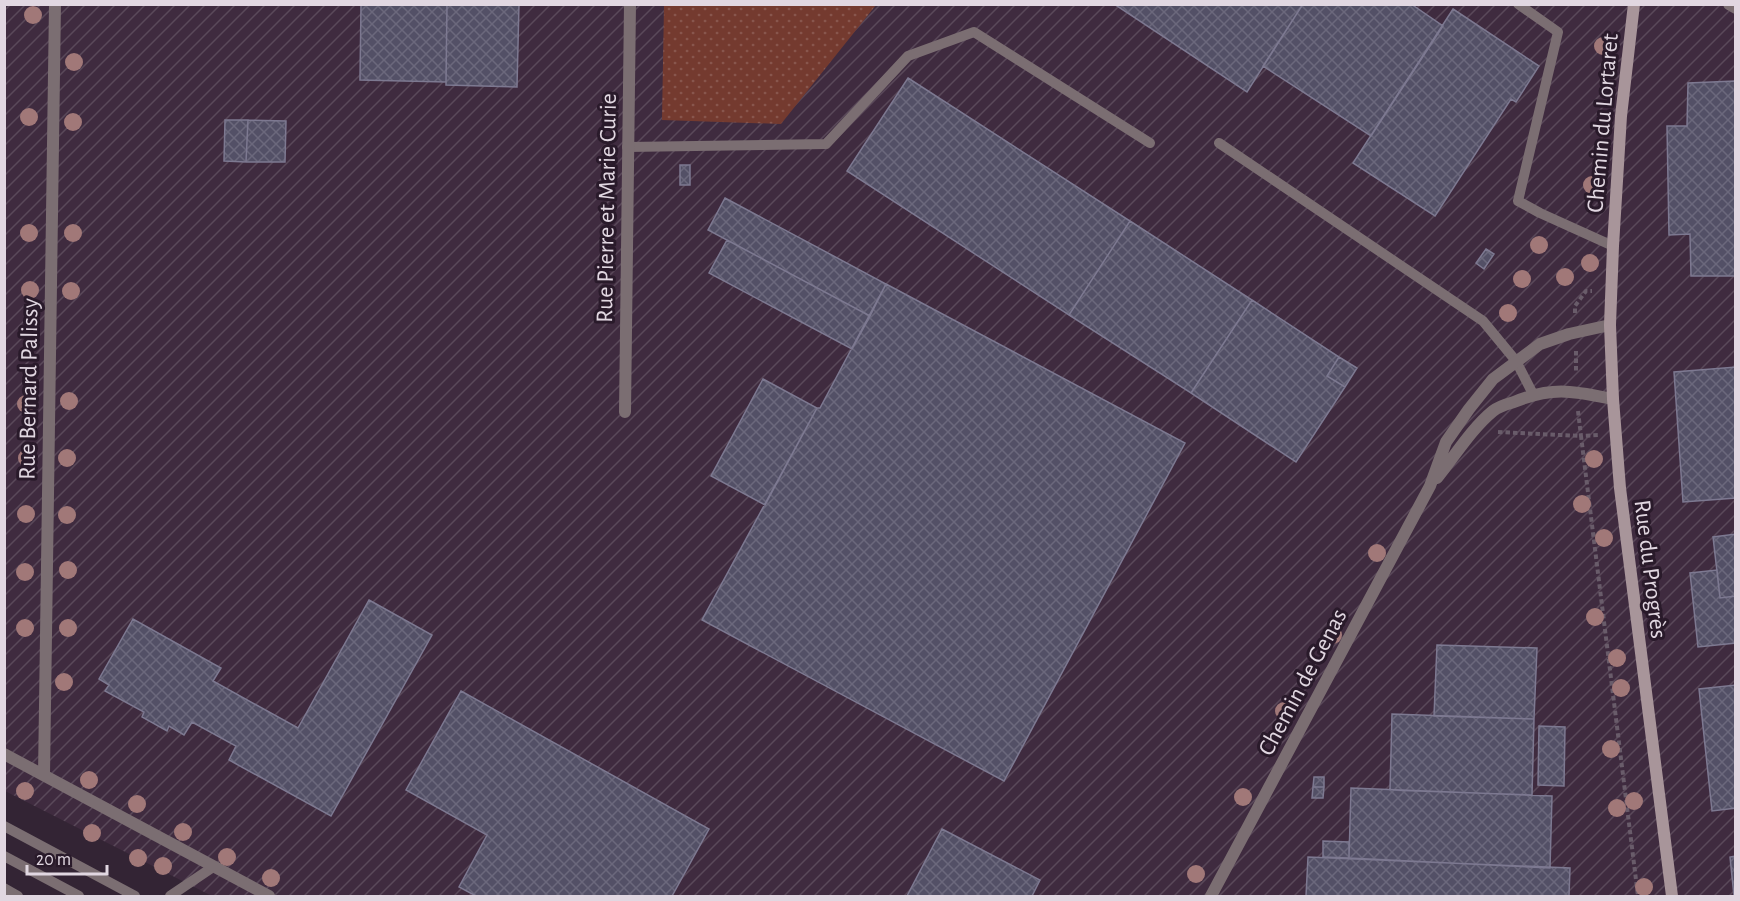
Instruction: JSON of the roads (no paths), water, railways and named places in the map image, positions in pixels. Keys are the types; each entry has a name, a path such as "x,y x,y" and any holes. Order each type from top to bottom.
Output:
{"main road":[{"name":"Chemin du Lortaret","path":"1613,246 1621,116 1634,4"},
{"name":"Rue du Progrès","path":"1613,246 1610,325 1613,399 1622,500 1672,897"}],"street":[{"name":"Rue Bernard Palissy","path":"44,774 55,4"},
{"name":"Rue Pierre et Marie Curie","path":"625,412 630,4"},
{"path":"1730,4 1736,8"},
{"name":"Chemin de Genas","path":"1211,897 1430,486 1446,442 1463,417 1493,379 1540,344 1575,332 1610,325"},
{"name":"Chemin de Genas","path":"1430,486 1458,453 1473,430 1495,409 1533,394 1553,390 1576,391 1613,399"},
{"path":"4,754 269,897"}],"lane":[{"path":"1518,4 1558,32 1518,201 1613,246"},
{"path":"627,147 825,144 908,56 974,32 1150,142"},
{"path":"1219,143 1483,321 1516,361 1533,394"},
{"path":"4,826 135,897"},
{"path":"4,856 79,897"},
{"path":"170,897 213,867"},
{"path":"4,888 18,897"}]}
